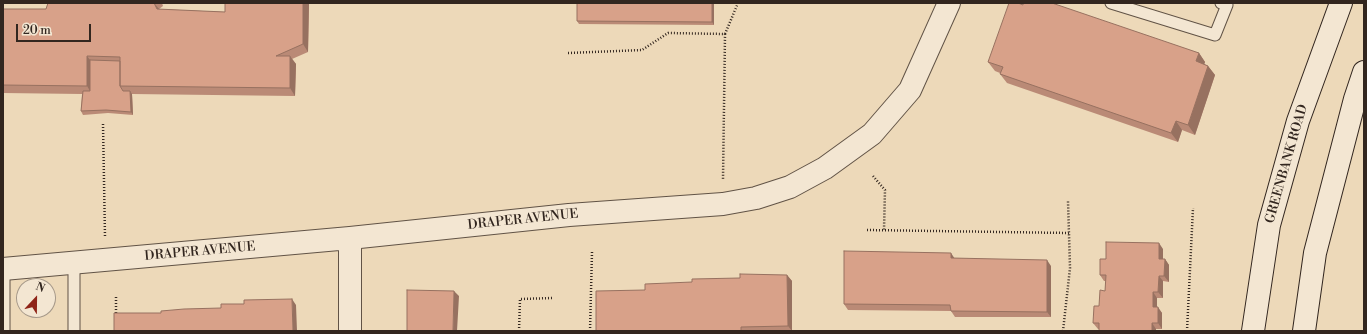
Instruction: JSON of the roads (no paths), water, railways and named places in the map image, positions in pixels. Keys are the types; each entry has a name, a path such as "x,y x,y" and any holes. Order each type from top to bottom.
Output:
{"street":[{"name":"DRAPER AVENUE","path":"4,269 350,238 569,215 723,204 756,198 790,187 825,168 872,134 910,90 950,3"},
{"name":"GREENBANK ROAD","path":"1253,331 1269,225 1298,121 1341,3"},
{"path":"1304,331 1315,253 1355,99 1364,72"},
{"path":"350,238 350,331"}],"lane":[{"path":"1111,3 1215,35 1227,5 1221,3"},
{"path":"74,263 74,331"},
{"path":"4,269 4,331"}]}
